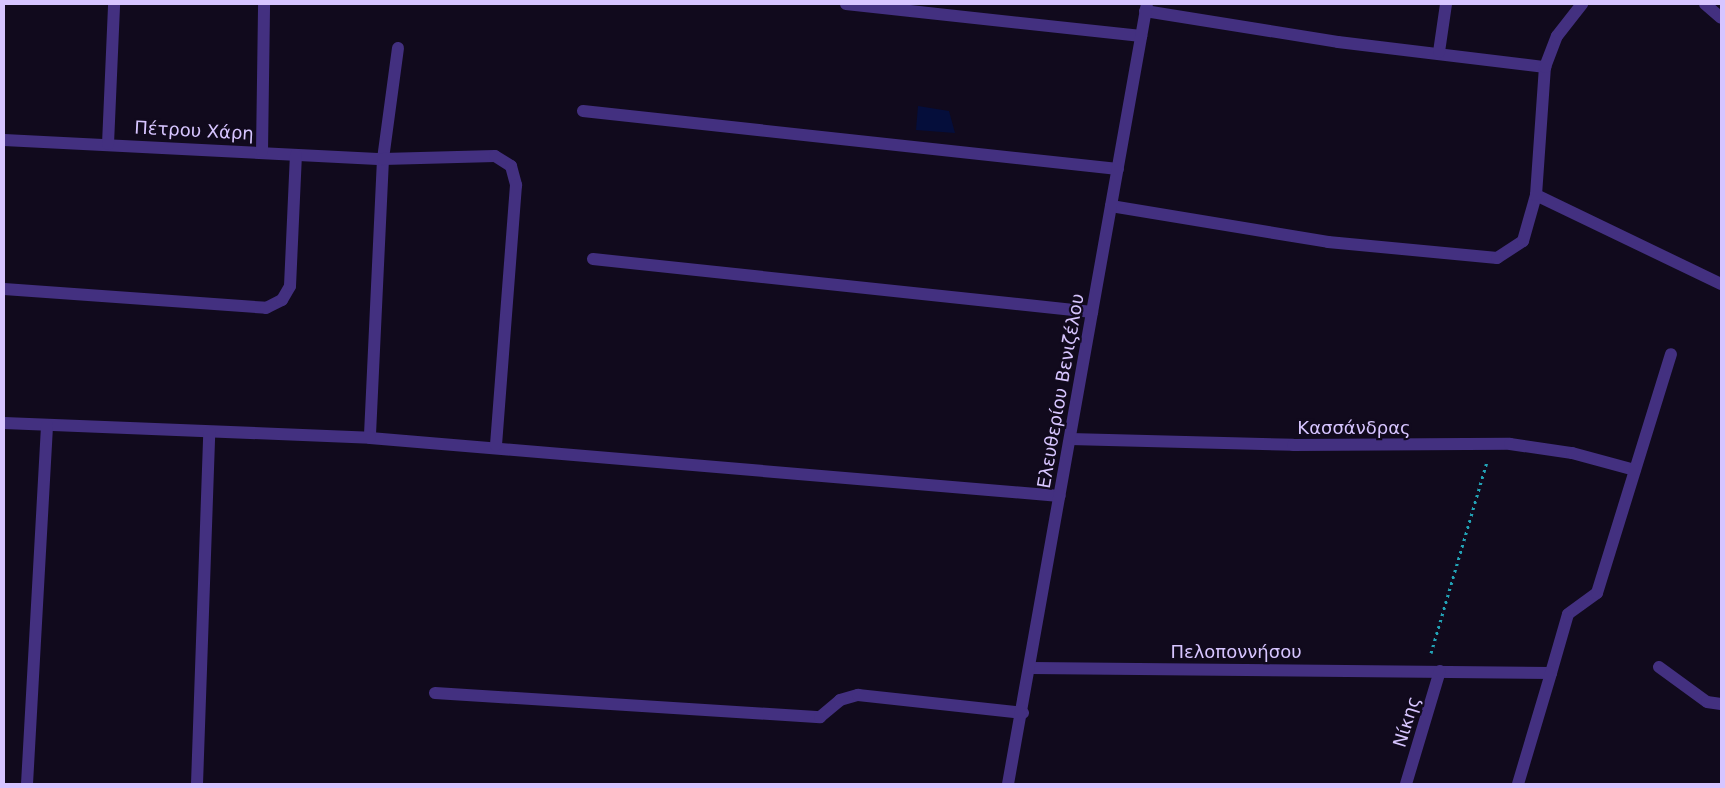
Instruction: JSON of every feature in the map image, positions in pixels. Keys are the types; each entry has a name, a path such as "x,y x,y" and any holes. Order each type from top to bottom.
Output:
{"street":[{"path":"108,144 114,4"},
{"path":"262,152 264,4"},
{"path":"846,4 1141,36"},
{"path":"1440,52 1446,4"},
{"path":"1111,206 1328,242 1497,258 1523,241 1536,195 1545,67 1557,36 1582,4"},
{"path":"1705,4 1721,18"},
{"path":"1146,8 1338,42 1440,52 1545,67"},
{"name":"Ελευθερίου Βενιζέλου","path":"1008,784 1031,668 1146,8"},
{"path":"370,438 383,159 398,48"},
{"path":"583,111 1118,169"},
{"name":"Πέτρου Χάρη","path":"4,140 383,159 495,156 511,166 516,185 496,445"},
{"path":"4,288 266,308 282,300 290,286 296,155"},
{"path":"1536,195 1721,284"},
{"path":"593,259 1092,312"},
{"path":"1518,784 1568,614 1597,592 1671,354"},
{"path":"4,423 496,445 1060,496"},
{"path":"27,784 47,426"},
{"path":"197,784 209,432"},
{"name":"Κασσάνδρας","path":"1070,439 1492,445 1572,453 1635,470"},
{"path":"1659,666 1707,702 1721,704"},
{"name":"Πελοποννήσου","path":"1031,668 1426,670 1551,673"},
{"name":"Νίκης","path":"1406,784 1440,671"},
{"path":"435,693 820,717 840,700 858,695 1022,713"}],"path":[{"path":"1426,670 1492,445"}],"shaded area":[{"path":"918,106 949,111 955,133 916,130"}]}
